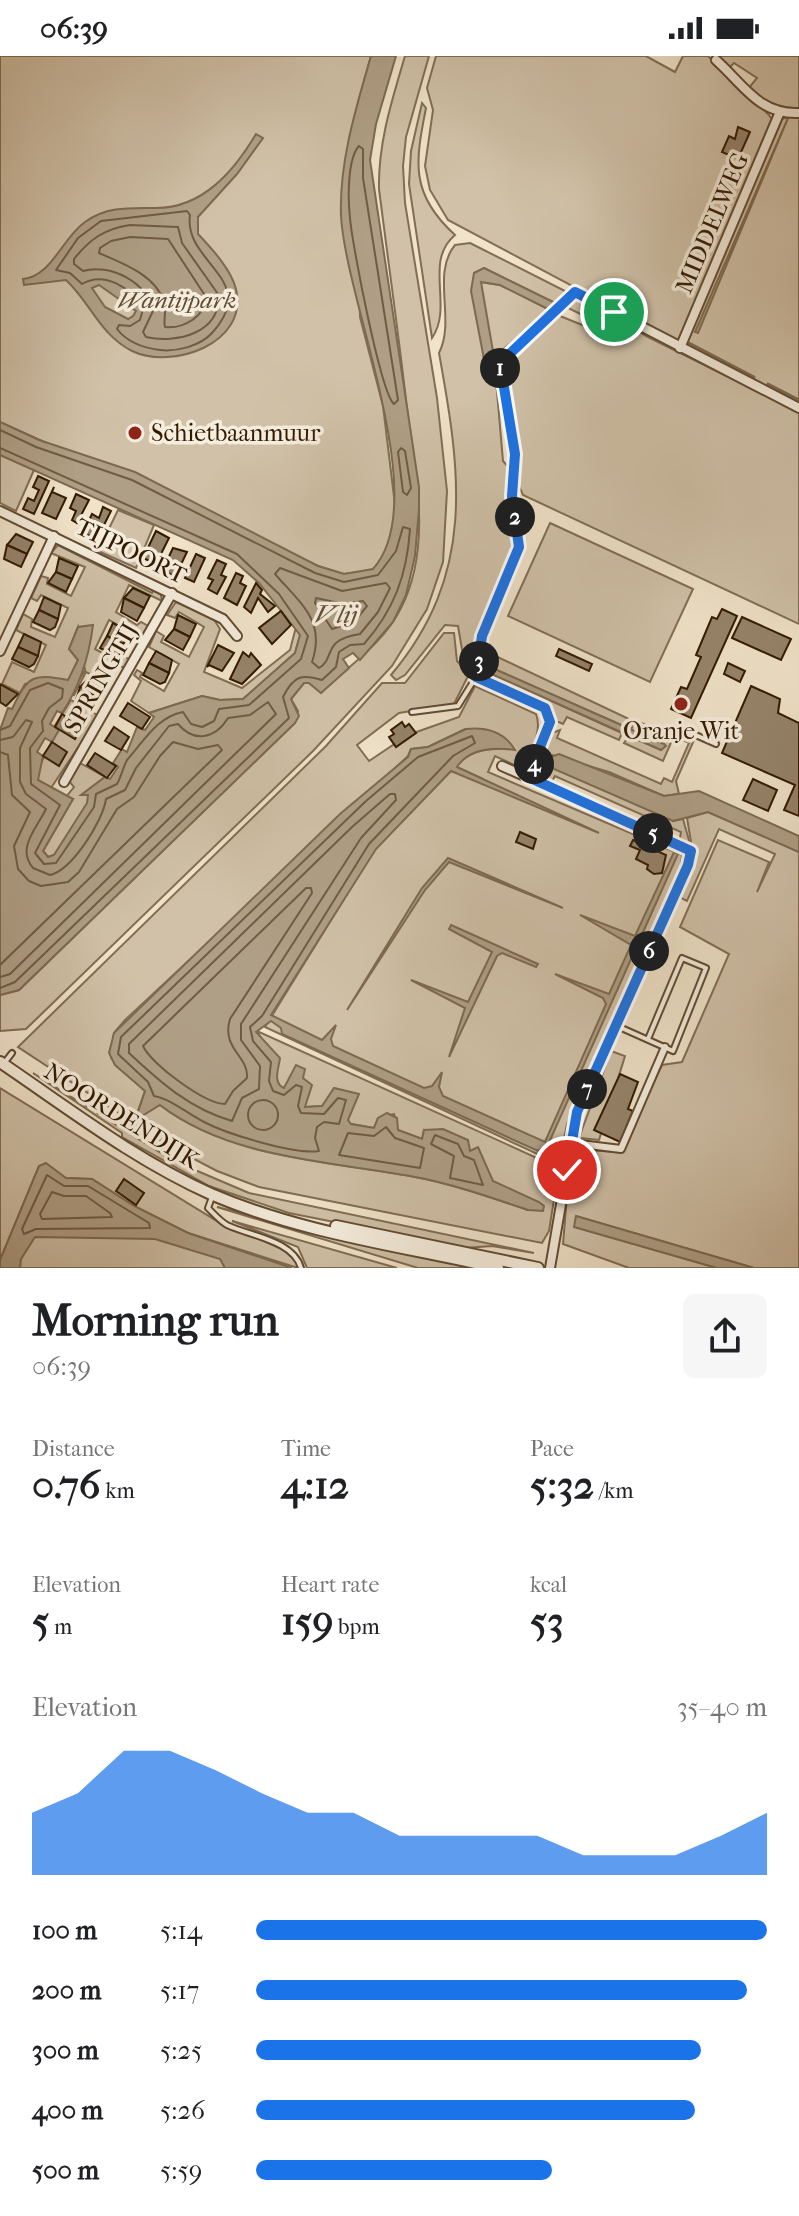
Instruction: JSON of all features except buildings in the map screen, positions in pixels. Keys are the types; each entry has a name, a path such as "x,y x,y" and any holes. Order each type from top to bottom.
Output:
{"street":[{"path":"714,58 746,90 779,114 799,113"},
{"name":"MIDDELWEG","path":"680,348 779,114"},
{"path":"528,777 550,722 549,715 545,708 476,677 482,636 519,547 512,496 515,454 500,363 575,292 799,408"},
{"name":"TIJPOORT","path":"0,511 223,619 237,636"},
{"path":"0,651 54,536"},
{"name":"SPRINGTIJ","path":"64,782 172,593"},
{"path":"502,766 691,851 688,865 577,1112 550,1268"},
{"path":"572,1143 621,1149 665,1047"},
{"name":"NOORDENDIJK","path":"2,1063 169,1174 213,1194"},
{"path":"213,1194 354,1238 498,1268"},
{"path":"284,1217 538,1268"}],"lane":[{"path":"412,712 458,706 476,677"},
{"path":"682,729 716,744"},
{"path":"615,1025 673,1051 706,968 682,958 648,1039"},
{"path":"2,1063 12,1053"},
{"name":"NOORDENDIJK","path":"213,1194 208,1208 224,1223 292,1253 301,1268"}],"green space":[{"name":"Wantijpark","path":"0,56 371,56 357,107 360,317 383,406 396,513 389,548 373,570 344,574 318,566 0,422"},
{"path":"405,56 429,56 406,137 403,166 405,203 437,398 447,491 443,562 427,609 392,666 313,751 26,1029 0,1031 0,995 19,990 295,723 298,711 291,699 304,683 309,683 321,693 374,645 400,610 416,560 419,506 379,172 383,138"},
{"path":"436,56 646,56 675,72 683,56 708,56 768,114 774,122 680,338 676,341 448,220 430,190 425,166 433,110 427,88"},
{"path":"717,56 799,56 799,108 778,105 754,93 748,89 757,78 734,63 728,69"},
{"path":"422,103 426,108 418,162 423,191 440,220 455,235 441,258 440,312 432,338 409,184 411,151"},
{"path":"799,114 799,404 689,348 686,343 782,119"},
{"path":"470,243 569,293 557,304 484,268 474,273 484,359 493,357 480,282 500,285 550,310 494,357 503,461 510,469 512,551 472,662 464,661 458,626 445,625 405,675 396,680 391,675 418,637 437,599 449,561 455,522 456,481 453,440 439,353 444,340 444,283 448,257 455,245"},
{"path":"577,300 587,301 648,337 799,412 799,624 523,495 519,486 517,445 500,357 555,314 607,335 619,333 566,307"},
{"path":"0,455 34,470 16,511 0,503"},
{"path":"118,510 154,525 136,568 98,551"},
{"path":"550,523 693,589 650,682 508,616"},
{"path":"58,545 152,593 154,590 161,595 162,601 129,585 116,612 137,625 141,622 148,626 142,640 109,620 95,649 119,662 122,655 130,660 125,668 112,663 103,680 86,672 74,695 71,693 85,670 78,627 69,649 78,660 68,681 25,684 20,693 2,684 12,662 34,672 46,645 16,630 23,614 32,619 31,627 55,637 68,608 41,595 37,601 31,598 41,576 48,578 47,584 71,596 85,567 51,553"},
{"path":"176,602 213,618 220,629 204,672 242,688 290,650 296,627 300,635 295,653 243,699 220,700 202,696 149,713 131,701 141,681 134,675 137,670 142,673 140,677 164,691 179,664 149,647 156,631 164,636 161,642 189,657 204,627 179,612 175,618 167,615"},
{"path":"444,633 454,633 457,661 469,674 454,704 399,713 357,745 369,761 408,735 459,717 475,686 536,714 538,721 535,742 523,769 495,756 488,772 682,855 681,865 567,1124 560,1159 550,1151 546,1158 265,1027 375,849 451,771 483,779 456,767 468,756 490,749 514,749 465,729 428,747 411,749 408,756 125,1020 114,1033 111,1058 145,1091 138,1111 160,1105 187,1123 217,1136 280,1155 425,1179 528,1210 538,1202 492,1182 478,1148 470,1151 424,1130 422,1139 398,1130 394,1114 378,1118 374,1128 351,1124 322,1106 305,1107 279,1085 267,1048 257,1031 559,1168 549,1231 542,1243 259,1187 217,1171 167,1145 18,1047 326,746 382,683 405,683"},
{"path":"487,652 629,719 626,727 492,668 487,672 622,733 619,740 567,717 563,724 556,721 546,704 484,676 481,669"},
{"path":"71,700 99,716 51,788 38,780 38,769 58,730 54,727"},
{"path":"635,720 669,736 673,731 674,736 663,761 624,743 629,736 661,750 664,744 631,730"},
{"path":"560,730 557,738 661,784 664,778 672,782 689,743 683,740 694,740 676,781 679,794 664,796 609,772 552,755 673,821 683,819 690,844 680,838 681,832 555,776 551,783 539,777 536,767 552,733"},
{"path":"80,763 105,777 84,793 88,795 88,803 54,855 48,857 43,851 73,799 66,797 74,787 69,781"},
{"path":"708,812 799,852 799,1268 754,1268 576,1216 575,1227 717,1268 629,1268 563,1244 571,1149 616,1152 621,1141 626,1140 662,1065 682,1062 729,954 680,927 718,840 769,862 757,892 775,854 719,829 687,901 679,897 694,860 687,818"},
{"path":"611,1051 625,1056 599,1140 579,1138"},
{"path":"33,1073 174,1161 249,1193 534,1253 492,1246 465,1248 289,1213 209,1186 122,1137 122,1133"},
{"path":"0,1088 217,1221 284,1250 296,1260 298,1268 188,1233 134,1206 92,1179 66,1178 39,1166 0,1260"},
{"path":"217,1207 451,1262 467,1268 418,1268"},
{"path":"232,1221 397,1268 307,1268 298,1247"},
{"path":"34,1236 164,1237 226,1258 229,1268 16,1268"}],"water":[{"name":"Vlij","path":"371,56 396,56 376,124 370,160 419,487 415,556 406,595 393,622 360,660 353,653 343,659 349,668 321,693 309,683 304,683 291,699 299,716 295,723 19,990 0,995 0,730 8,708 12,709 27,683 39,677 68,680 78,660 69,649 78,627 93,625 79,682 62,713 57,711 50,724 59,730 52,742 45,738 37,752 43,756 38,780 73,799 43,851 48,857 54,855 87,803 88,795 81,795 105,777 110,779 118,767 113,763 122,749 127,752 137,727 145,730 154,717 149,713 202,696 220,700 243,699 295,653 300,635 259,583 233,560 0,455 0,422 39,440 135,472 318,566 344,574 373,569 389,538 394,498 391,451 382,400 346,254 341,216 346,155"},
{"path":"788,118 698,333 695,332"},
{"path":"256,134 263,138 237,174 198,217 198,234 234,282 237,308 231,325 204,348 167,357 132,351 103,327 66,280 24,285 23,279 42,271 77,229 93,217 119,209 173,206 202,194 227,174","holes":["99,285 136,311 128,319 105,307 92,288"]},
{"path":"484,268 557,304 550,310 500,285 481,282 494,357 484,359 471,291 474,273"},
{"path":"490,667 666,746 661,750 487,672"},
{"path":"466,729 494,732 506,738 515,750 475,752 457,767 599,833 451,771 376,849 271,1015 322,1040 336,1025 331,1039 333,1046 424,1088 432,1086 442,1072 439,1087 443,1096 545,1142 606,1004 603,998 555,974 609,994 631,945 580,915 635,936 674,852 678,854 547,1147 538,1151 282,1034 281,1028 271,1021 256,1032 280,1058 277,1075 280,1086 284,1088 296,1065 305,1069 303,1078 312,1085 305,1107 322,1106 334,1088 359,1094 348,1120 351,1124 374,1128 378,1118 387,1113 397,1118 398,1130 422,1139 424,1130 443,1129 468,1140 470,1151 478,1147 493,1181 539,1202 544,1206 543,1211 528,1210 425,1179 248,1147 187,1123 160,1105 142,1116 138,1112 145,1091 115,1065 109,1053 114,1033 340,814 408,757 411,749 428,747"},
{"path":"559,754 664,796 699,791 799,836 799,852 708,812 673,821 554,769 547,758"},
{"path":"448,858 563,908 449,862 425,890 347,1010 422,888"},
{"path":"451,925 538,964 536,967 502,953 497,956 449,1057 465,1008 411,980 468,1002 492,952 449,929"},
{"path":"46,1163 66,1178 92,1179 134,1206 188,1233 292,1268 225,1268 220,1259 155,1239 35,1237 21,1259 20,1268 0,1268 0,1260 39,1166"},
{"path":"576,1216 754,1268 717,1268 574,1227"}],"waterway":[{"path":"689,343 754,377"},
{"path":"768,384 799,400"}],"place":[{"name":"Schietbaanmuur","path":"135,433"},
{"name":"Oranje Wit","path":"681,704"}],"route":[{"path":"567,1170 577,1112 688,865 691,851 528,777 550,722 549,715 545,708 476,677 482,636 519,547 512,496 515,454 500,363 575,292 614,312"}]}
